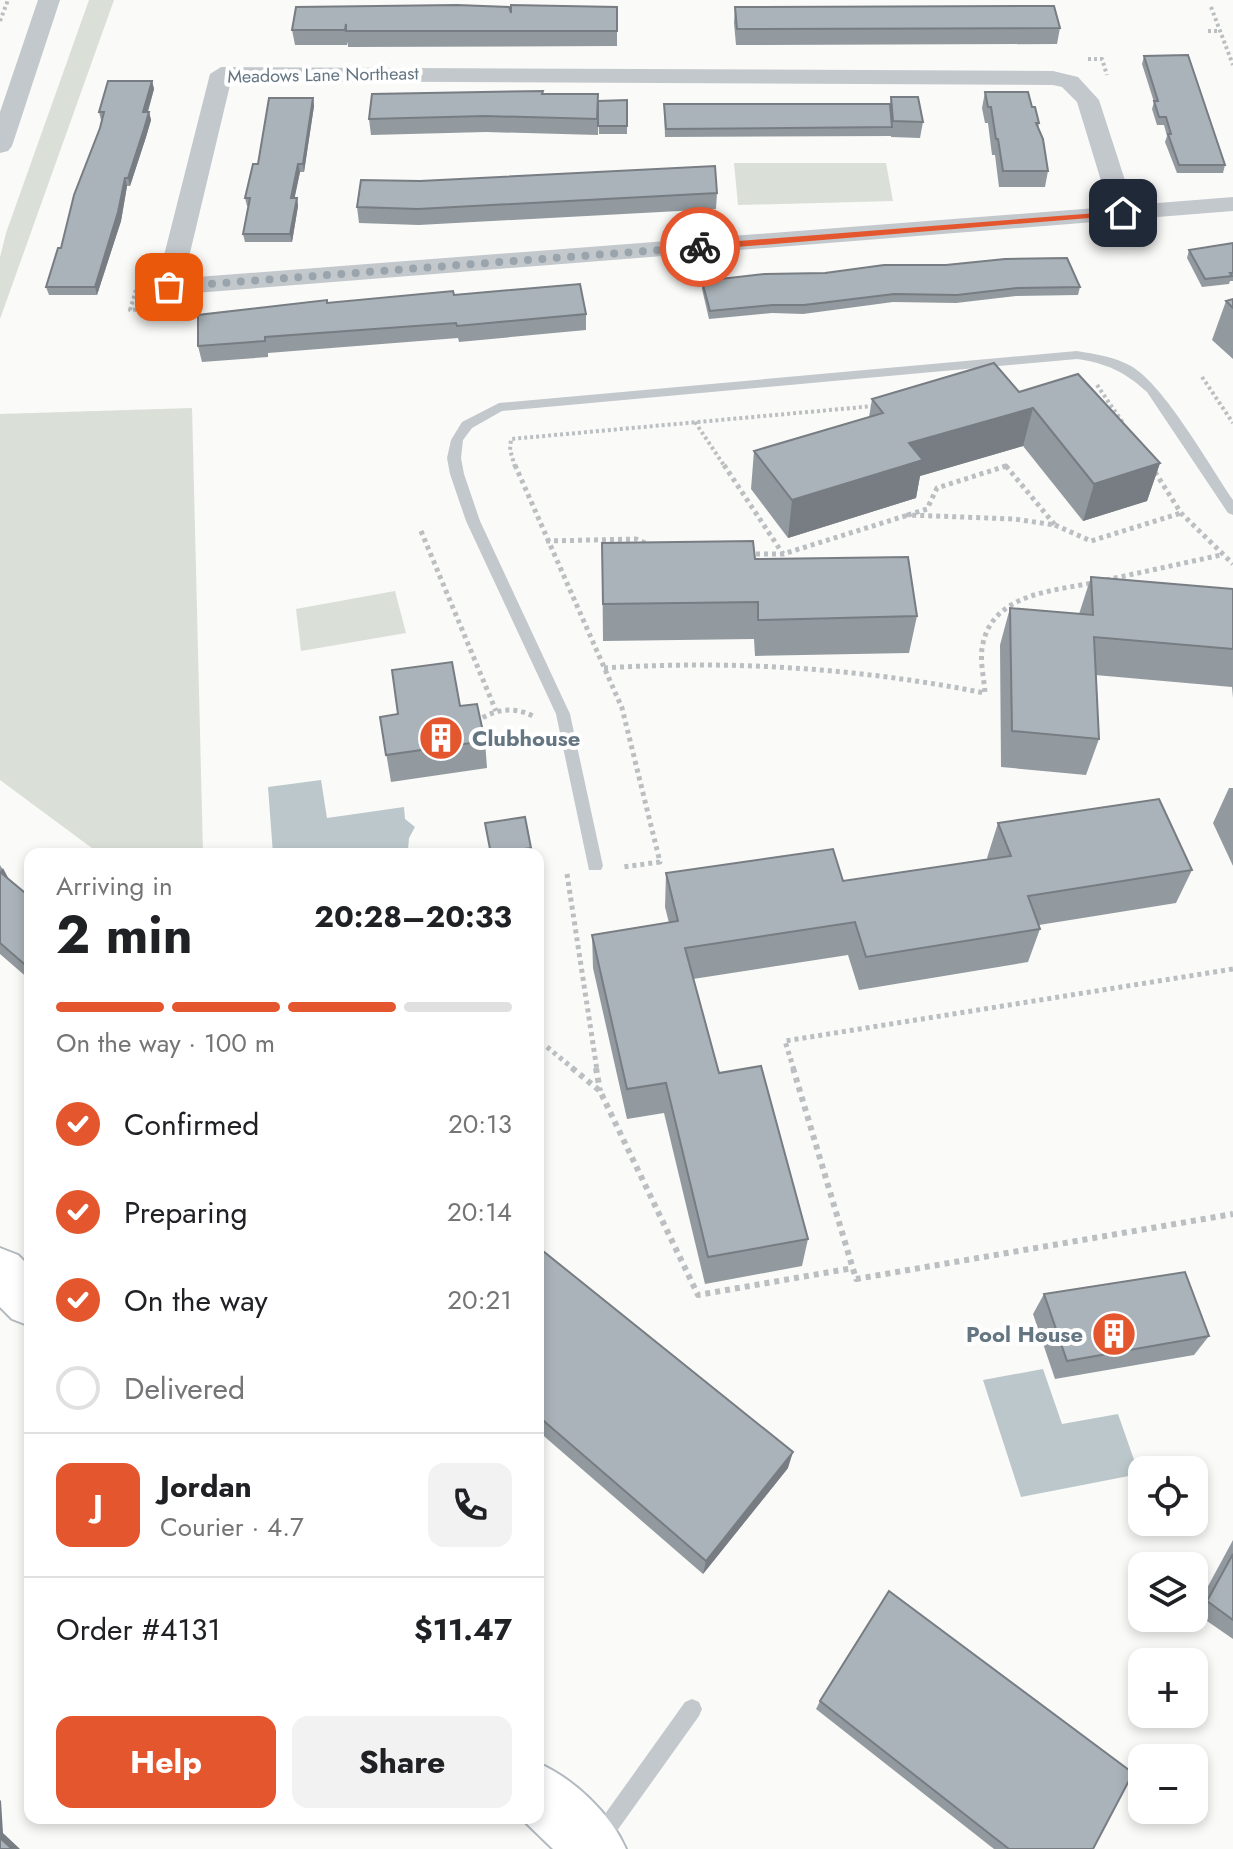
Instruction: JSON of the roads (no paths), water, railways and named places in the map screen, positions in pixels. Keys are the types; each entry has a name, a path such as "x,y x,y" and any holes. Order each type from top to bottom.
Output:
{"main road":[{"path":"0,1272 24,1296"},
{"path":"544,1799 593,1848"}],"street":[{"path":"0,146 49,0"},
{"name":"Meadows Lane Northeast","path":"1123,213 1088,100 1070,82 1053,78 791,74 221,74 169,287 1123,213 1233,204"}],"lane":[{"path":"589,869 563,714 473,521 457,474 454,458 457,440 467,425 482,414 499,407 599,396 1089,357 1112,360 1137,375 1151,389 1233,510"},
{"path":"593,1848 692,1709"}],"place":[{"name":"Clubhouse","path":"441,738"},
{"name":"Pool House","path":"1114,1334"}]}
